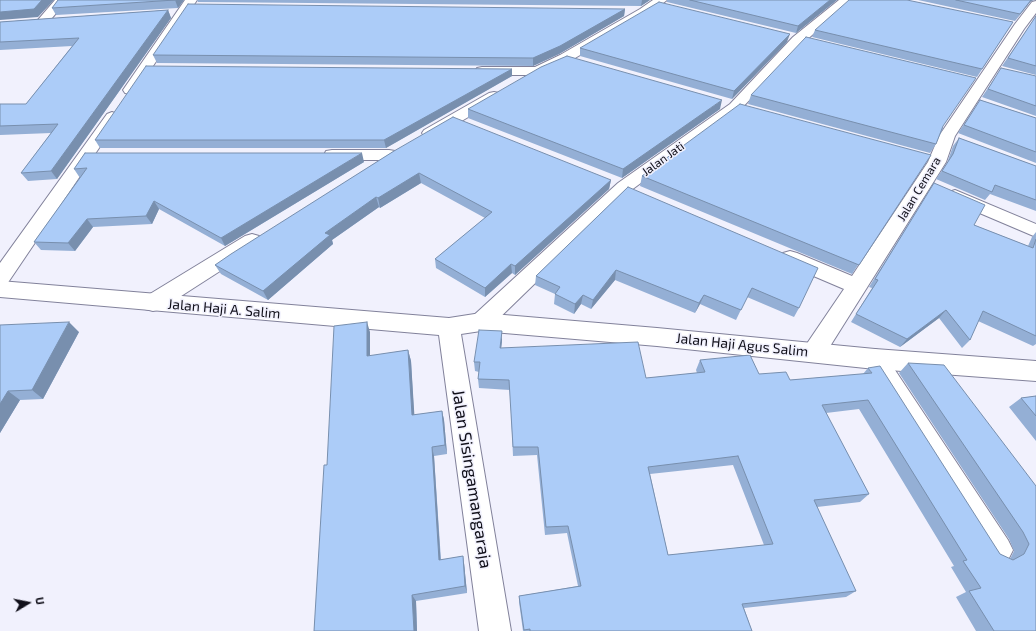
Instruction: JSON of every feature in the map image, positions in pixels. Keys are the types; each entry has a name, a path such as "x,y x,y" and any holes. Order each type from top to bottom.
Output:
{"street":[{"path":"42,21 61,0"},
{"name":"Jalan Jati","path":"481,322 623,188 735,107 798,40 846,0"},
{"name":"Jalan Cemara","path":"814,352 925,182 930,160 954,139 978,103 974,82 999,71 1021,23 1036,5"},
{"path":"620,12 657,6"},
{"path":"362,172 535,71 565,58 657,6"},
{"path":"0,279 93,155 153,68 186,7"},
{"path":"28,22 58,20"},
{"path":"565,58 587,64"},
{"path":"472,70 535,71"},
{"path":"454,119 476,128"},
{"path":"317,155 402,148"},
{"path":"925,182 1036,231"},
{"path":"153,303 268,231"},
{"path":"777,252 857,286"},
{"name":"Jalan Haji A. Salim","path":"0,289 449,327"},
{"name":"Jalan Haji Agus Salim","path":"449,327 481,322 814,352 1032,374"},
{"name":"Jalan Sisingamangaraja","path":"449,327 495,631"},
{"path":"875,359 998,550"}],"building":[{"path":"0,0 42,0 34,9 0,12"},
{"path":"58,0 175,0 52,8"},
{"path":"690,0 830,0 798,26"},
{"path":"849,0 907,0 1013,22 982,69 815,30"},
{"path":"956,0 1031,0 1020,14"},
{"path":"659,2 790,34 734,91 580,48"},
{"path":"188,4 625,9 560,46 533,58 153,55"},
{"path":"168,10 51,171 21,173 58,124 0,126 0,104 26,104 79,38 0,42 0,22"},
{"path":"1036,16 1036,66 1008,58"},
{"path":"806,37 976,78 943,126 936,144 751,95"},
{"path":"567,56 722,100 623,169 468,109 541,67"},
{"path":"146,66 512,69 384,140 95,140"},
{"path":"1001,68 1036,76 1036,106 988,89"},
{"path":"980,100 1036,118 1036,152 964,125"},
{"path":"740,104 931,155 859,265 642,176"},
{"path":"453,117 611,180 515,266 511,264 485,288 435,259 492,212 419,173 378,198 376,197 325,233 330,235 263,291 215,265 394,151"},
{"path":"959,138 1036,166 1036,200 995,185 992,192 942,171 953,154"},
{"path":"85,153 362,153 221,238 154,201 146,216 87,219 68,243 34,242 87,168 74,169"},
{"path":"934,183 985,205 974,225 1033,248 1036,239 1036,336 983,311 970,340 946,310 907,339 856,314 878,280 875,279"},
{"path":"628,187 818,268 799,308 752,288 741,310 704,295 699,303 616,270 593,300 583,295 575,304 555,294 560,287 536,276"},
{"path":"69,322 32,390 8,391 0,404 0,325"},
{"path":"367,322 367,356 408,350 412,415 442,411 445,445 432,447 439,560 463,556 465,586 412,595 414,631 314,631 324,465 327,465 334,326"},
{"path":"479,330 502,331 500,348 638,342 646,378 705,372 700,360 750,355 759,374 786,372 790,380 872,373 868,368 880,366 1000,554 1013,560 1024,554 1029,544 1023,532 908,363 944,365 1036,486 1036,631 994,631 969,591 981,588 963,561 967,560 868,400 822,405 869,494 814,500 856,591 742,604 752,631 524,630 519,596 581,586 568,526 546,527 538,447 513,447 509,380 478,379 480,362 474,362","holes":["738,456 773,544 668,555 648,467"]},
{"path":"1036,396 1036,416 1021,398"}]}
